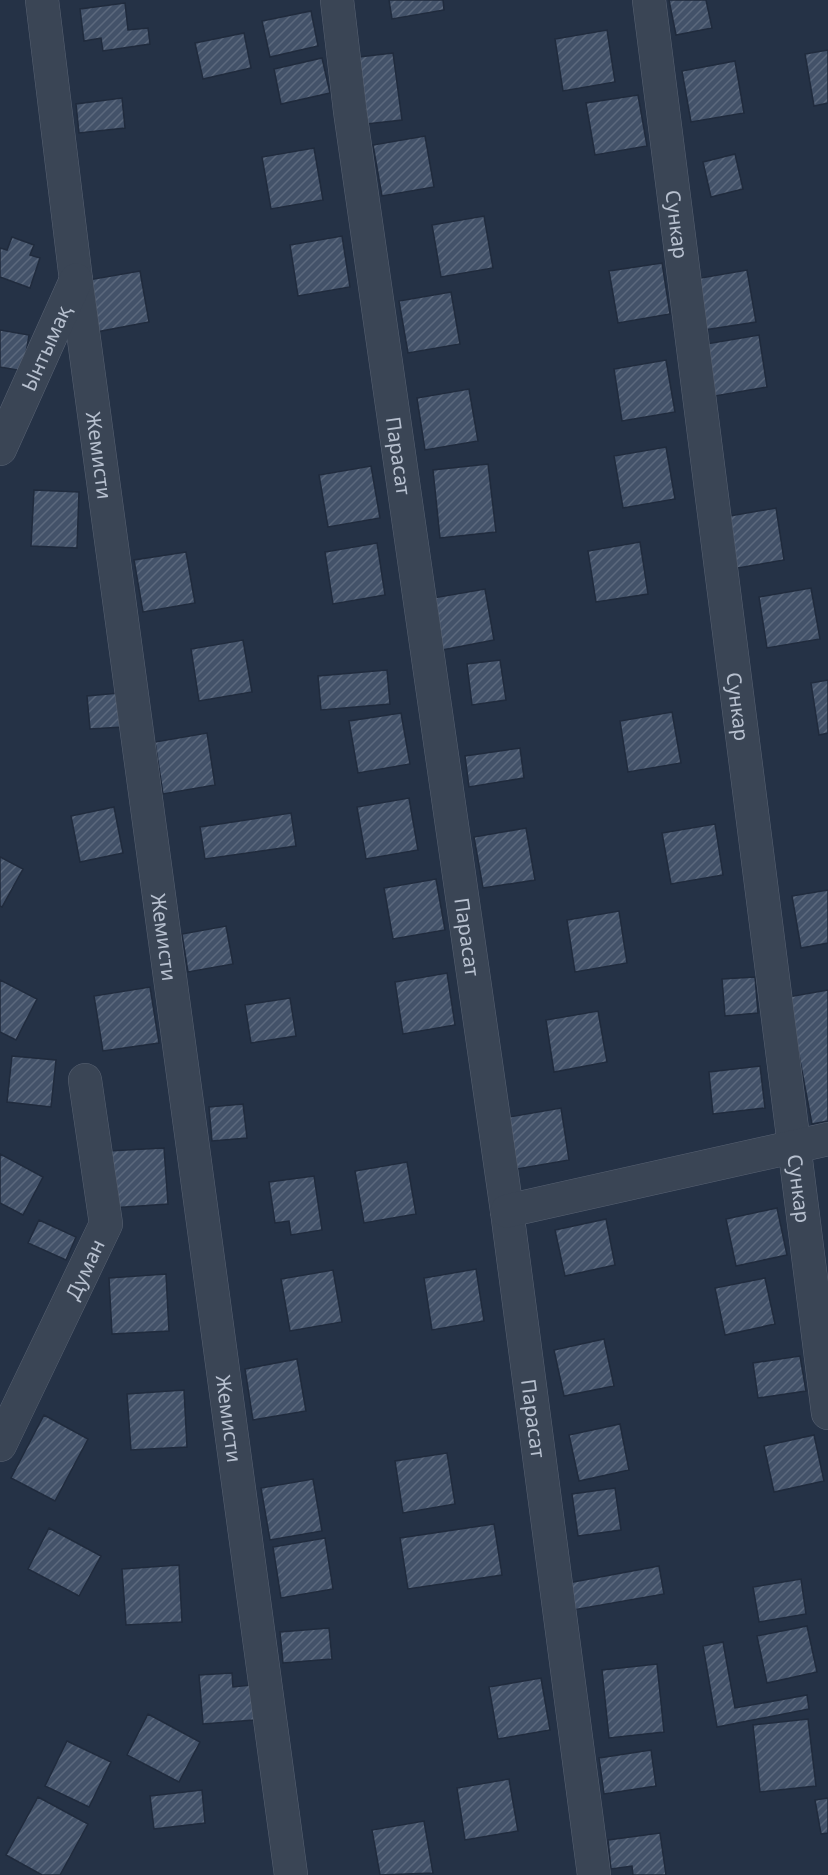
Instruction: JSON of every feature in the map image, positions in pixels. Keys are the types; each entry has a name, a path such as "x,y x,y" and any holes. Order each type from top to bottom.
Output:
{"street":[{"name":"Жемисти","path":"42,0 76,280 291,1875"},
{"name":"Парасат","path":"337,0 351,123 507,1211 594,1875"},
{"name":"Сункар","path":"649,0 828,1413"},
{"name":"Ынтымақ","path":"0,449 76,280"},
{"name":"Думан","path":"0,1444 106,1224 85,1080"},
{"path":"507,1211 828,1139"}],"building":[{"path":"389,0 443,0 444,10 392,19"},
{"path":"669,0 706,0 712,28 676,35"},
{"path":"125,3 128,30 148,28 150,44 103,51 101,38 84,41 80,9"},
{"path":"311,11 318,46 270,57 262,21"},
{"path":"607,30 615,82 563,91 555,39"},
{"path":"244,33 251,68 203,79 195,43"},
{"path":"828,50 828,103 814,106 805,54"},
{"path":"393,53 402,120 366,124 359,57"},
{"path":"322,58 330,93 281,104 274,69"},
{"path":"735,61 744,113 691,122 682,71"},
{"path":"638,95 647,146 595,155 586,103"},
{"path":"122,98 125,128 79,133 76,104"},
{"path":"425,136 434,187 382,196 373,145"},
{"path":"314,148 323,200 271,209 262,157"},
{"path":"735,154 743,189 711,197 703,162"},
{"path":"484,216 493,268 441,277 432,225"},
{"path":"342,236 350,287 298,296 290,245"},
{"path":"12,237 34,245 30,255 40,258 30,288 0,277 0,248 7,250"},
{"path":"662,263 670,314 618,323 609,271"},
{"path":"747,270 756,322 704,330 695,279"},
{"path":"140,271 149,322 96,332 88,280"},
{"path":"451,292 460,344 408,353 399,301"},
{"path":"0,330 29,335 23,371 0,367"},
{"path":"759,335 767,387 715,396 706,344"},
{"path":"666,360 675,412 622,421 614,369"},
{"path":"469,389 478,441 425,450 417,398"},
{"path":"666,447 675,499 623,508 614,456"},
{"path":"488,464 496,532 440,538 433,470"},
{"path":"371,466 380,518 328,527 319,475"},
{"path":"34,490 79,492 77,548 31,546"},
{"path":"776,508 784,560 732,569 724,517"},
{"path":"640,542 648,594 596,602 588,551"},
{"path":"377,543 385,595 333,604 325,552"},
{"path":"186,552 195,603 143,612 134,560"},
{"path":"811,588 820,639 767,648 759,597"},
{"path":"485,589 494,640 442,650 433,598"},
{"path":"243,640 252,692 199,701 191,649"},
{"path":"500,660 506,700 472,705 467,664"},
{"path":"387,670 390,704 321,710 318,676"},
{"path":"828,680 828,733 819,735 811,683"},
{"path":"119,693 123,727 90,729 87,696"},
{"path":"672,712 681,763 628,772 620,721"},
{"path":"401,713 410,764 358,773 349,721"},
{"path":"207,733 215,785 163,794 155,742"},
{"path":"520,748 524,778 469,787 465,756"},
{"path":"409,798 418,850 366,859 357,807"},
{"path":"114,807 123,853 80,862 71,816"},
{"path":"291,813 296,846 205,859 200,827"},
{"path":"715,824 723,875 671,884 662,833"},
{"path":"526,828 535,880 483,888 474,837"},
{"path":"0,857 23,869 2,907 0,906"},
{"path":"436,879 445,930 393,939 384,888"},
{"path":"828,890 828,943 801,948 792,896"},
{"path":"619,911 627,963 575,972 567,920"},
{"path":"226,926 233,964 188,972 182,934"},
{"path":"447,973 455,1025 403,1034 395,982"},
{"path":"755,977 758,1013 725,1016 722,979"},
{"path":"0,980 37,999 16,1040 0,1032"},
{"path":"150,987 159,1043 103,1051 94,996"},
{"path":"828,990 828,1121 812,1124 788,997"},
{"path":"290,998 296,1036 251,1043 245,1005"},
{"path":"598,1011 607,1062 554,1072 546,1020"},
{"path":"12,1056 56,1060 51,1107 7,1102"},
{"path":"760,1066 765,1108 713,1114 709,1072"},
{"path":"243,1104 247,1138 212,1141 209,1107"},
{"path":"561,1108 569,1160 517,1169 509,1117"},
{"path":"164,1148 168,1204 111,1208 108,1151"},
{"path":"0,1154 43,1177 23,1215 0,1203"},
{"path":"407,1162 416,1214 364,1223 355,1171"},
{"path":"314,1176 322,1230 291,1235 289,1221 275,1223 269,1182"},
{"path":"777,1208 787,1255 736,1266 726,1219"},
{"path":"606,1219 615,1265 565,1276 555,1230"},
{"path":"39,1220 76,1237 66,1260 28,1243"},
{"path":"476,1269 484,1321 432,1330 424,1278"},
{"path":"333,1270 342,1322 290,1331 281,1279"},
{"path":"166,1274 169,1331 112,1334 109,1278"},
{"path":"765,1278 775,1324 725,1335 715,1288"},
{"path":"604,1339 614,1386 564,1396 554,1350"},
{"path":"800,1356 806,1391 758,1398 753,1363"},
{"path":"297,1359 306,1411 253,1420 245,1369"},
{"path":"184,1390 187,1447 131,1450 127,1394"},
{"path":"44,1415 88,1439 55,1501 11,1478"},
{"path":"620,1424 629,1470 579,1481 569,1435"},
{"path":"814,1435 824,1481 774,1492 764,1446"},
{"path":"447,1453 455,1504 403,1513 395,1461"},
{"path":"313,1479 322,1531 270,1540 261,1488"},
{"path":"615,1488 621,1530 578,1536 572,1494"},
{"path":"494,1524 502,1575 408,1589 400,1538"},
{"path":"49,1528 101,1556 79,1596 28,1569"},
{"path":"325,1538 333,1589 281,1598 273,1547"},
{"path":"179,1565 182,1622 126,1625 122,1569"},
{"path":"659,1566 664,1594 573,1610 568,1583"},
{"path":"801,1579 806,1614 759,1622 753,1587"},
{"path":"807,1626 817,1672 767,1683 757,1636"},
{"path":"329,1628 332,1659 283,1663 280,1632"},
{"path":"723,1642 735,1708 807,1695 809,1709 717,1727 703,1646"},
{"path":"657,1664 664,1732 609,1738 602,1670"},
{"path":"232,1673 233,1687 251,1685 254,1720 203,1724 199,1675"},
{"path":"541,1678 550,1730 498,1739 489,1687"},
{"path":"148,1714 200,1742 179,1782 127,1755"},
{"path":"808,1719 816,1786 760,1792 753,1725"},
{"path":"67,1741 111,1762 89,1807 45,1786"},
{"path":"651,1750 656,1786 604,1794 599,1758"},
{"path":"509,1779 518,1831 465,1840 457,1788"},
{"path":"202,1790 205,1823 154,1829 150,1796"},
{"path":"38,1797 88,1824 60,1875 42,1875 6,1855"},
{"path":"828,1798 828,1833 821,1834 815,1800"},
{"path":"424,1821 433,1873 380,1875 372,1830"},
{"path":"660,1833 666,1875 633,1875 632,1866 611,1869 608,1840"}]}
